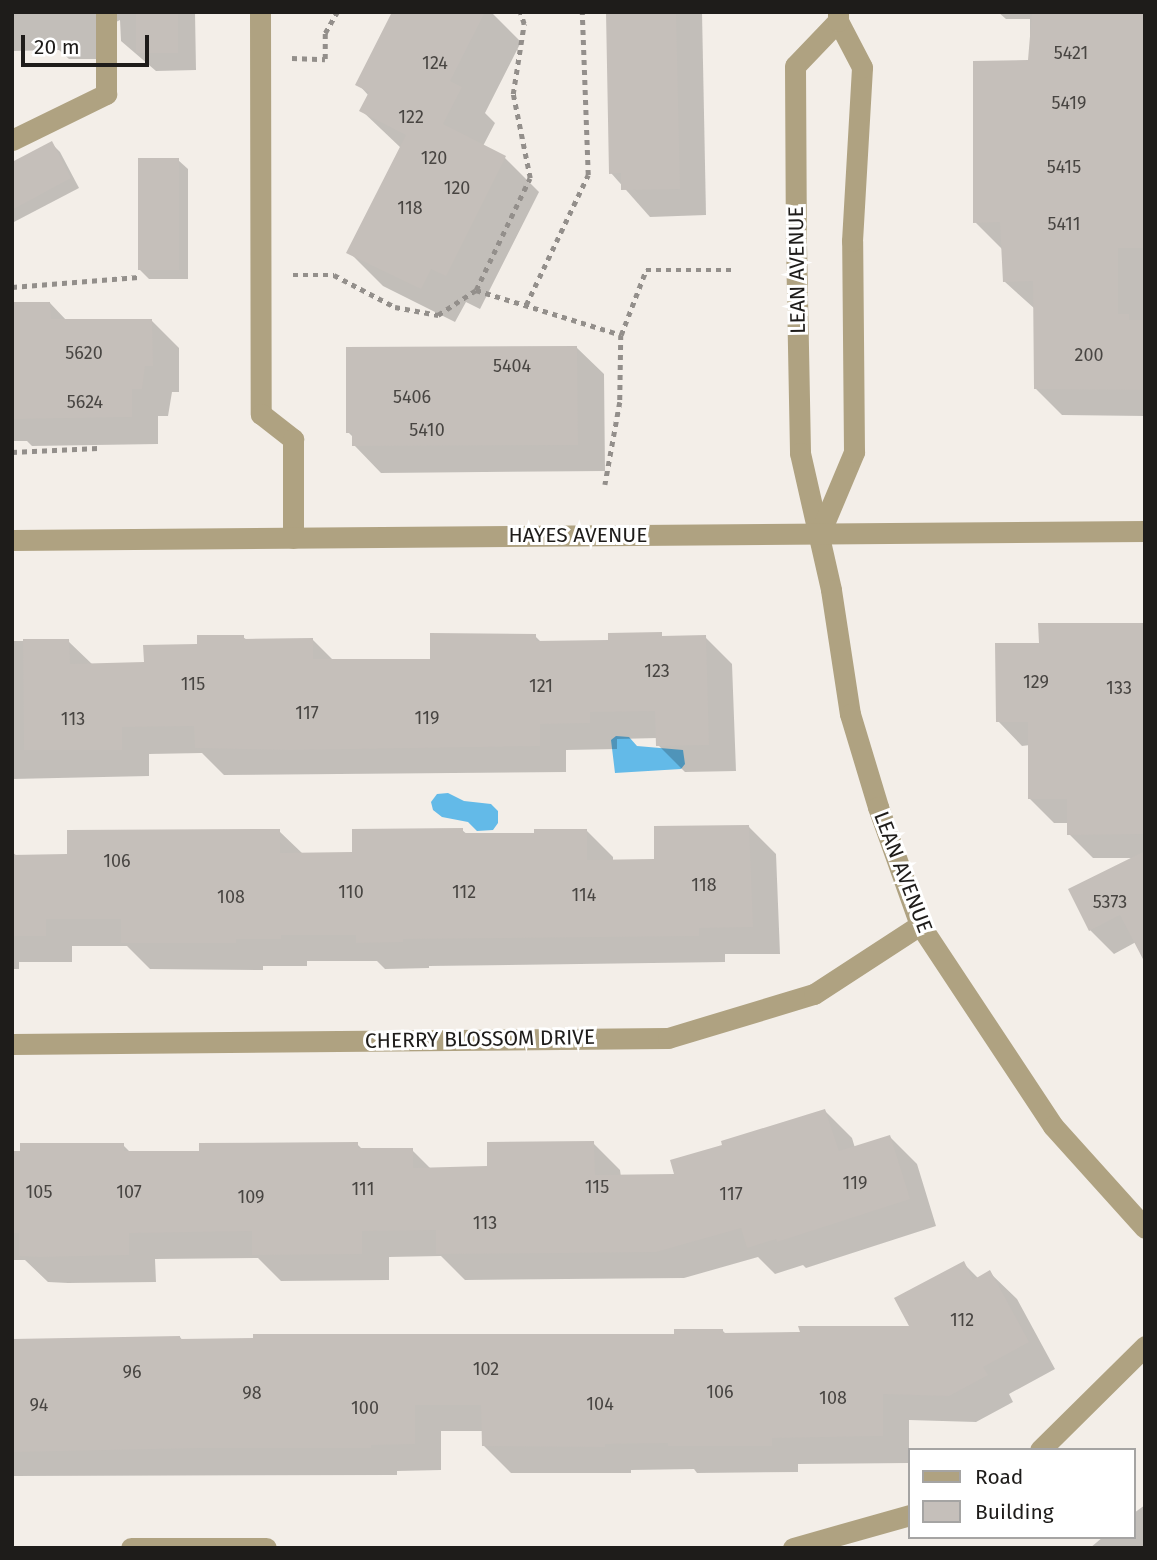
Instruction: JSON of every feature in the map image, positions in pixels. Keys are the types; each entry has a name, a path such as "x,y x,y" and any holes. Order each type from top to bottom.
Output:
{"street":[{"path":"12,140 106,94 106,12"},
{"path":"260,12 261,414 293,439 293,538"},
{"name":"LEAN AVENUE","path":"820,533 854,452 852,241 862,67 838,16 795,66 800,453 820,533 850,714 878,807 920,925 1053,1126 1145,1228"},
{"name":"HAYES AVENUE","path":"12,540 1145,531"},
{"name":"CHERRY BLOSSOM DRIVE","path":"12,1044 668,1038 814,994 920,925"},
{"path":"1042,1448 1145,1346"},
{"path":"793,1548 908,1516"},
{"path":"131,1548 266,1548"}],"path":[{"path":"260,58 325,59 326,33 337,12"},
{"path":"261,275 334,275 395,306 438,315 476,290 530,178 513,94 524,24 520,12"},
{"path":"526,305 588,175 582,12"},
{"path":"606,485 620,402 621,335 646,270 733,270"},
{"path":"12,287 139,277"},
{"path":"476,290 621,335"},
{"path":"12,452 98,448"}],"water":[{"path":"616,736 629,737 637,746 683,750 685,764 681,769 615,773 611,740"},
{"path":"448,793 464,801 491,804 498,811 498,823 493,830 477,831 468,822 442,817 433,810 431,802 437,794"}],"building":[{"path":"136,12 178,12 178,53 136,53"},
{"path":"392,12 485,12 450,81 462,87 443,124 506,156 446,276 431,269 421,289 346,253 406,135 359,111 369,92 355,85"},
{"path":"606,12 676,12 680,189 621,190 621,173 609,174"},
{"path":"1032,12 1145,12 1145,248 1118,248 1118,314 1129,314 1129,320 1145,320 1145,390 1034,389 1033,281 1003,282 1000,222 973,223 973,61 1028,60"},
{"path":"52,141 71,178 12,210 12,162"},
{"path":"138,158 179,158 179,270 138,270"},
{"path":"12,302 50,302 51,319 152,319 153,366 145,366 142,389 132,389 132,417 12,419"},
{"path":"577,346 578,445 352,446 352,433 346,433 346,347"},
{"path":"1038,623 1145,623 1145,834 1067,835 1067,799 1028,799 1028,722 996,722 995,643 1039,643"},
{"path":"662,632 662,636 706,635 709,745 656,746 655,711 590,712 590,723 540,724 540,746 290,750 195,748 194,726 122,727 122,750 24,750 23,639 69,639 70,664 144,662 143,645 197,644 197,635 244,635 244,639 313,638 313,659 430,659 430,633 536,634 536,641 608,640 608,633"},
{"path":"749,825 753,927 699,928 699,936 403,939 403,942 356,943 356,935 281,935 281,939 236,939 236,943 121,943 121,919 46,919 46,936 12,936 12,855 67,854 67,830 280,829 280,853 352,852 352,829 463,828 463,833 534,833 534,829 587,829 587,860 654,859 654,826"},
{"path":"1145,851 1145,963 1120,915 1089,931 1068,889"},
{"path":"825,1109 839,1151 890,1135 910,1199 777,1242 776,1239 747,1248 741,1228 656,1252 565,1253 436,1254 436,1230 362,1231 362,1254 252,1255 252,1231 129,1233 129,1255 40,1257 19,1256 19,1233 12,1233 12,1151 20,1151 20,1143 124,1143 124,1151 199,1151 199,1143 358,1142 358,1148 413,1148 413,1168 487,1166 487,1142 594,1141 595,1175 674,1174 670,1160 722,1145 721,1141"},
{"path":"964,1261 973,1280 990,1270 1029,1342 983,1367 988,1375 949,1396 883,1394 883,1436 772,1438 772,1446 668,1446 668,1443 605,1444 605,1447 482,1446 481,1405 415,1405 415,1444 371,1445 371,1448 14,1452 12,1447 12,1339 180,1336 180,1339 253,1338 253,1334 674,1334 674,1329 723,1329 723,1333 800,1332 798,1326 909,1326 894,1298"}]}
